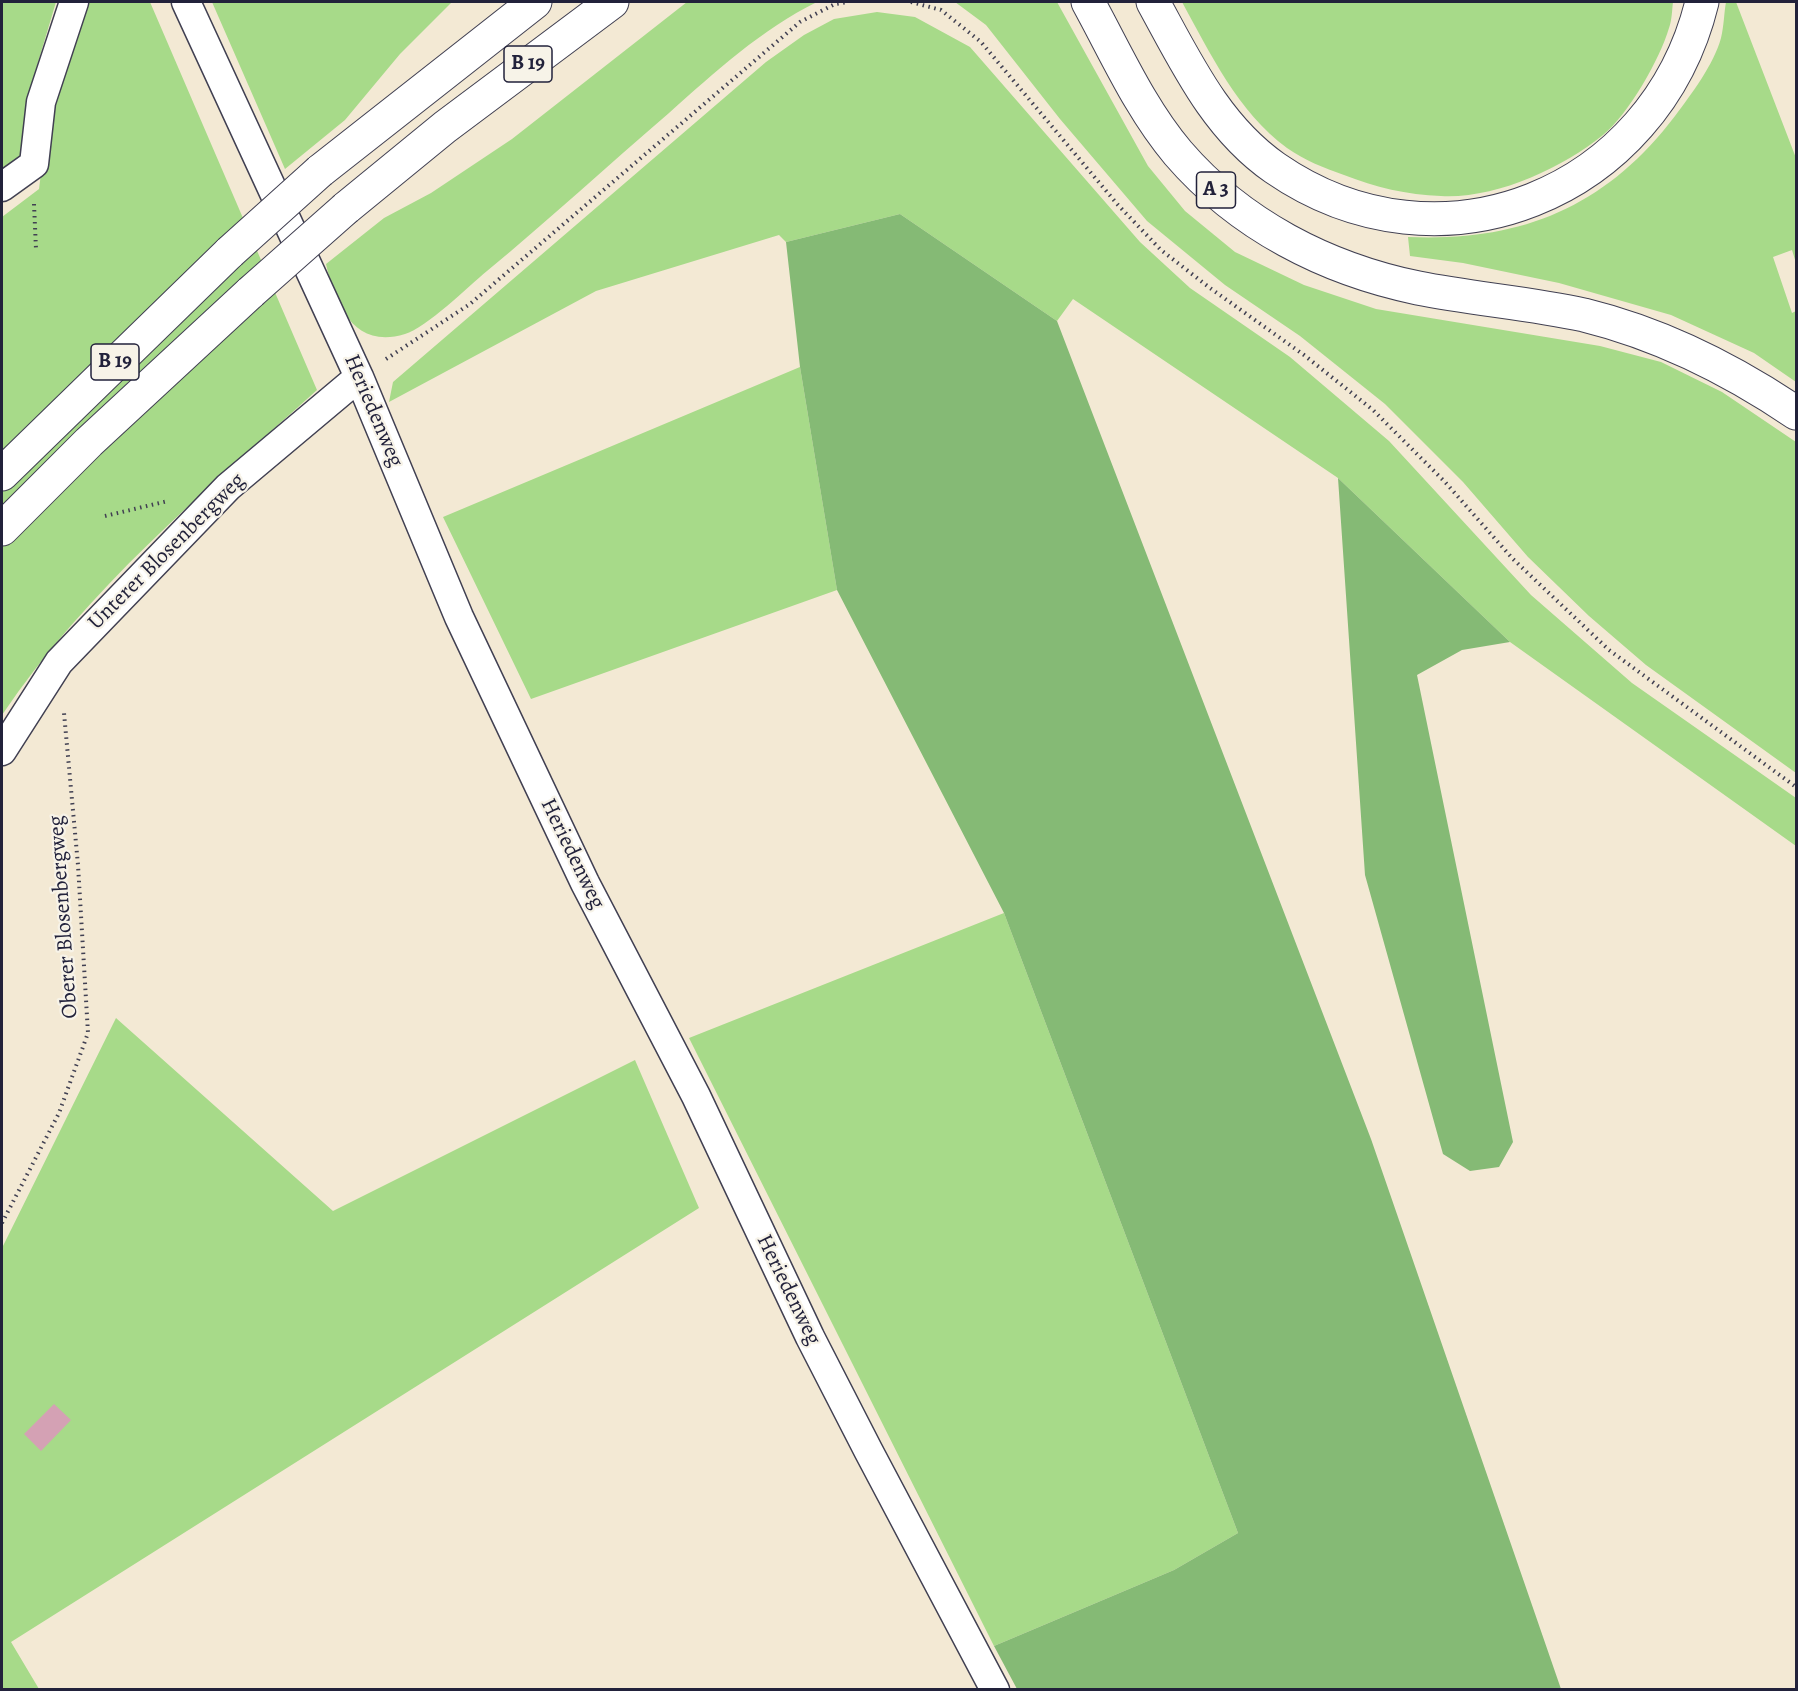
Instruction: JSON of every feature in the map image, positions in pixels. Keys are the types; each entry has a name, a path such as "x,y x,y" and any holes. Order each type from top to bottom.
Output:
{"main road":[{"name":"B 19","path":"2,474 230,252 320,171 535,2"},
{"name":"B 19","path":"2,529 89,442 251,292 346,208 445,127 612,2"},
{"name":"A 3","path":"1088,2 1150,116 1178,153 1229,201 1287,241 1329,262 1374,278 1421,288 1539,306 1629,328 1716,364 1797,413"},
{"path":"1153,2 1196,81 1218,113 1258,155 1307,188 1342,203 1380,214 1418,219 1457,218 1496,212 1530,202 1593,169 1620,147 1665,93 1682,61 1702,2"}],"street":[{"path":"2,187 34,164 41,102 74,2"},
{"name":"Heriedenweg","path":"186,2 359,377 459,616 585,883 696,1096 868,1450 995,1689"},
{"name":"Unterer Blosenbergweg","path":"2,751 59,662 228,487 359,377"}],"path":[{"path":"359,377 470,304 800,22 836,4 848,2"},
{"path":"911,2 941,10 981,42 1118,205 1161,250 1304,355 1374,410 1445,482 1513,559 1609,651 1797,787"},
{"name":"Oberer Blosenbergweg","path":"2,1223 59,1113 88,1033 78,865 59,662"}],"green space":[{"path":"2,2 56,2 28,96 21,156 2,170"},
{"path":"84,2 150,2 317,390 191,504 109,583 35,669 2,715 2,217 39,189 48,119"},
{"path":"212,2 452,2 400,54 345,120 285,169"},
{"path":"687,2 817,2 758,38 722,67 424,324 405,334 387,337 372,335 360,329 350,320 335,294 326,264 384,218 431,193 512,139"},
{"path":"955,2 1057,2 1148,166 1185,211 1235,252 1304,285 1376,309 1600,346 1661,362 1722,392 1796,442 1796,773 1646,665 1589,616 1528,557 1463,482 1385,404 1300,336 1225,285 1147,221 1060,119 986,25"},
{"path":"1182,2 1673,2 1665,41 1651,70 1623,114 1603,135 1586,148 1548,170 1505,187 1462,196 1441,196 1391,190 1367,183 1314,163 1287,148 1254,117 1227,81"},
{"path":"1726,2 1736,2 1796,158 1796,263 1792,250 1773,257 1792,313 1796,311 1796,382 1754,353 1671,315 1559,283 1463,263 1410,256 1408,237 1449,237 1488,233 1524,225 1590,196 1620,174 1648,148 1675,116 1701,79 1718,48"},
{"path":"877,12 915,17 970,47 1140,242 1190,288 1290,357 1389,441 1531,595 1632,683 1796,798 1796,846 1510,642 1338,478 1073,299 1057,321 900,214 786,242 779,235 596,291 389,402 393,382 766,62 804,35 834,19"},
{"path":"900,214 1057,321 1371,1139 1561,1689 1017,1689 994,1646 1174,1570 1238,1533 1004,913 837,590 800,367 786,242"},
{"path":"800,367 837,590 531,699 443,517"},
{"path":"1338,478 1510,642 1462,650 1417,675 1513,1142 1499,1167 1470,1171 1443,1154 1365,875"},
{"path":"1004,913 1238,1533 1174,1570 994,1646 689,1038"},
{"path":"116,1018 333,1211 635,1060 699,1208 11,1642 39,1689 2,1689 2,1248"}],"building":[{"path":"54,1404 71,1420 41,1451 24,1434"}]}
